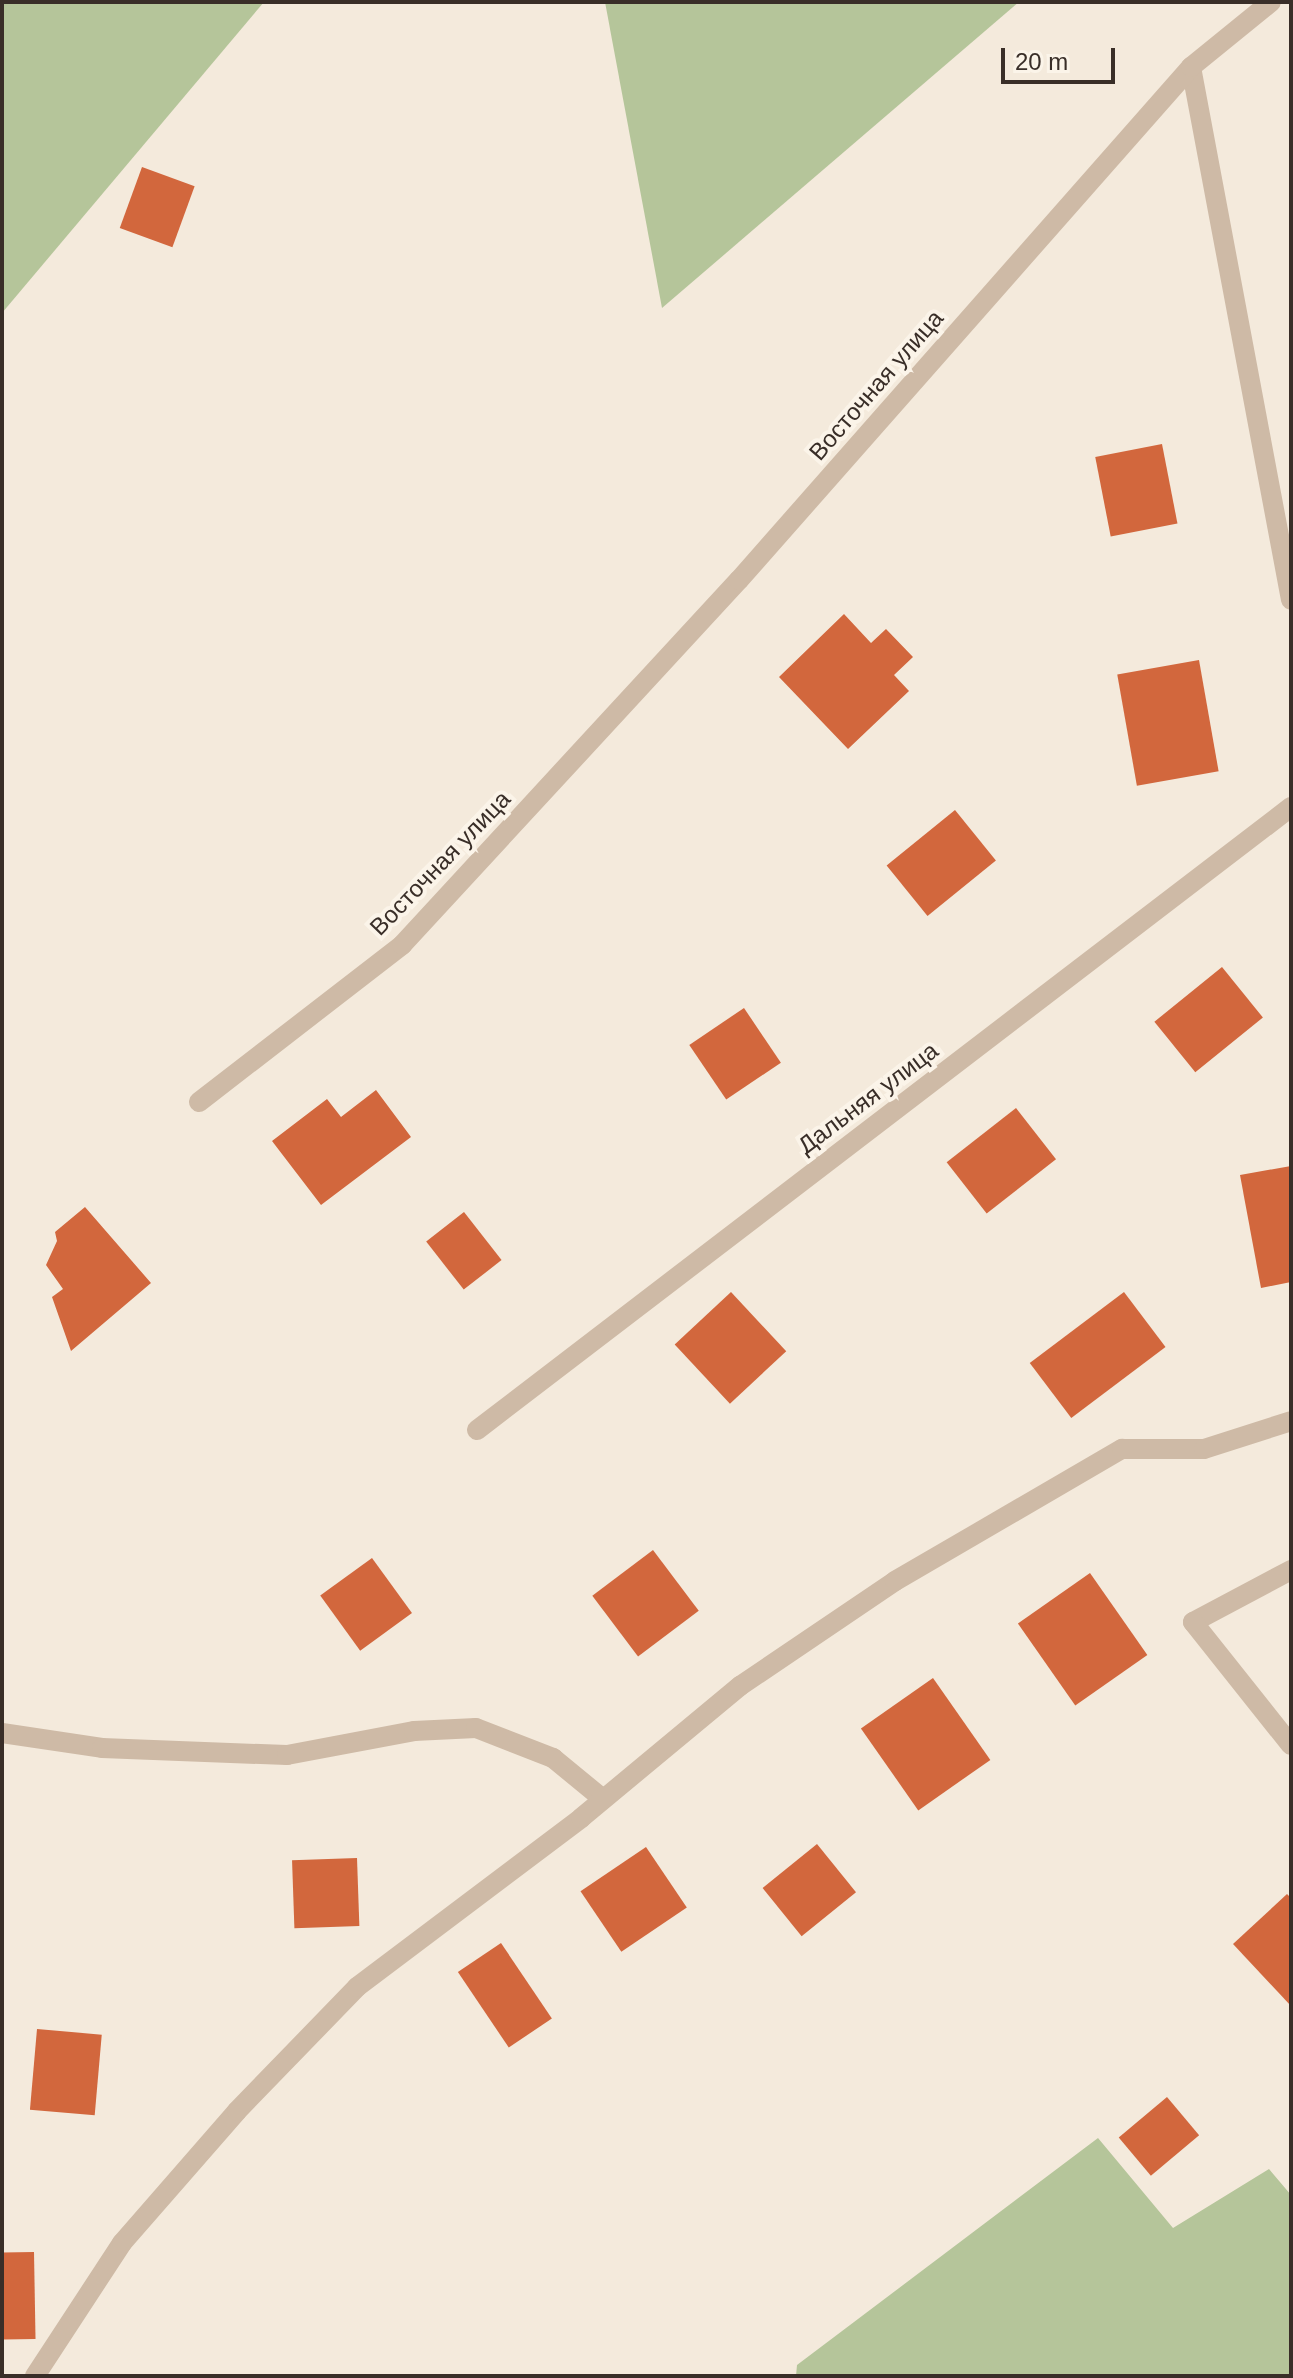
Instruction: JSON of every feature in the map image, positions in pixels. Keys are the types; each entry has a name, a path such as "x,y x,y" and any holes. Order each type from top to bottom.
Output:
{"street":[{"name":"Восточная улица","path":"199,1102 402,945 739,580 1191,67 1271,2"},
{"path":"1191,67 1291,600"},
{"name":"Дальняя улица","path":"477,1430 1291,807"},
{"path":"35,2376 122,2243 237,2111 357,1987 603,1799 740,1686 895,1581 1047,1489 1122,1449 1204,1449 1291,1421"},
{"path":"1291,1570 1193,1622 1291,1745"},
{"path":"2,1733 102,1748 287,1755 414,1731 476,1728 553,1758 603,1799"}],"green space":[{"path":"2,2 264,2 2,313"},
{"path":"605,2 1019,2 662,308"},
{"path":"1098,2138 1173,2228 1269,2169 1291,2195 1291,2376 796,2376 797,2365"}],"building":[{"path":"142,167 195,186 172,247 120,228"},
{"path":"1162,444 1177,524 1111,536 1095,457"},
{"path":"844,614 871,643 886,629 913,657 894,675 909,691 848,749 779,677"},
{"path":"1199,660 1219,771 1137,786 1117,674"},
{"path":"955,810 996,861 928,916 887,865"},
{"path":"1222,967 1263,1018 1195,1072 1154,1022"},
{"path":"744,1008 781,1063 726,1100 689,1045"},
{"path":"376,1090 411,1137 321,1205 272,1141 327,1099 341,1117"},
{"path":"1016,1108 1056,1159 987,1213 947,1162"},
{"path":"1291,1166 1291,1282 1261,1288 1240,1175"},
{"path":"85,1207 151,1283 71,1351 52,1297 63,1289 46,1265 57,1241 55,1232"},
{"path":"464,1212 502,1260 464,1290 426,1242"},
{"path":"731,1292 786,1351 730,1404 675,1345"},
{"path":"1124,1292 1166,1347 1071,1418 1030,1363"},
{"path":"653,1550 699,1611 638,1656 592,1596"},
{"path":"372,1558 412,1613 360,1651 320,1596"},
{"path":"1090,1573 1147,1655 1075,1705 1018,1623"},
{"path":"933,1678 990,1760 918,1810 861,1728"},
{"path":"817,1844 856,1892 802,1936 763,1888"},
{"path":"646,1847 687,1908 621,1952 581,1891"},
{"path":"357,1858 359,1926 294,1928 292,1860"},
{"path":"1287,1894 1291,1898 1291,2006 1233,1944"},
{"path":"501,1943 552,2018 509,2048 458,1972"},
{"path":"37,2029 102,2035 95,2115 30,2110"},
{"path":"1167,2097 1199,2135 1151,2176 1119,2137"},
{"path":"34,2252 36,2339 4,2340 2,2253"}]}
